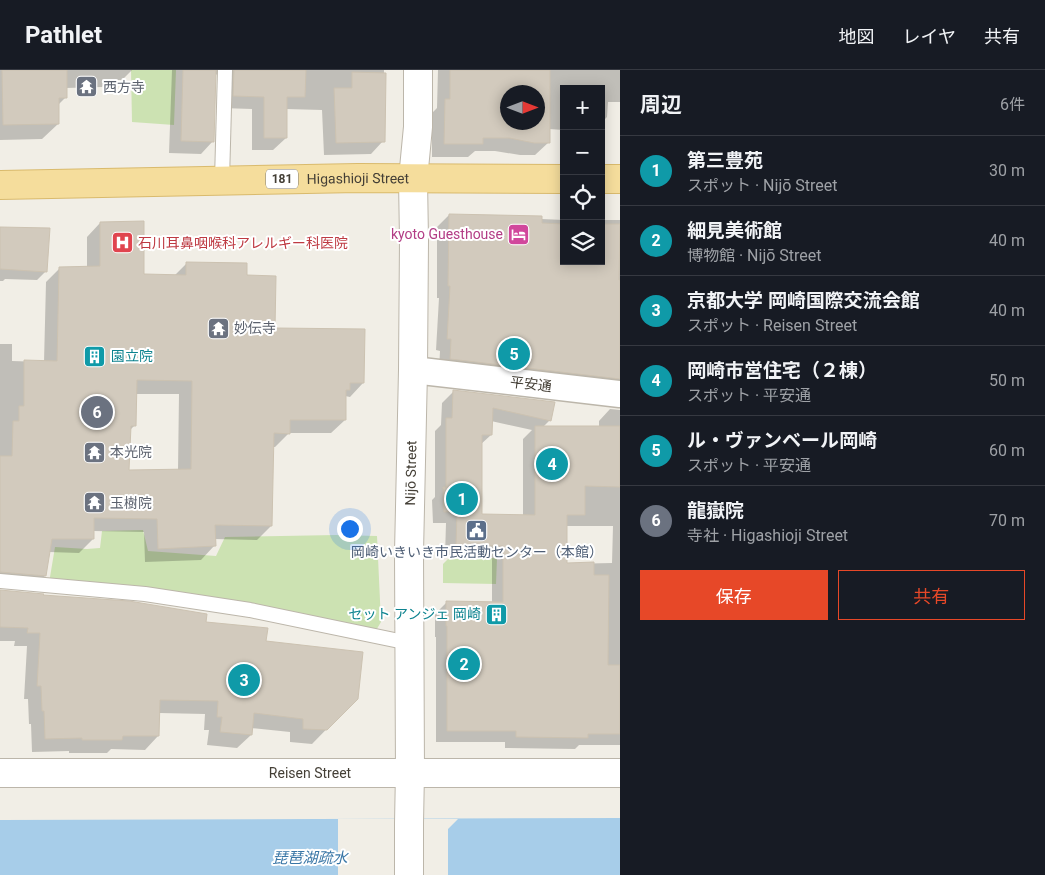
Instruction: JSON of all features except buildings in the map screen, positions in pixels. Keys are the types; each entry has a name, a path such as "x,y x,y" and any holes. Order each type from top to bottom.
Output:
{"main road":[{"name":"Higashioji Street","path":"0,185 358,178 560,179"},
{"path":"605,179 620,180"}],"street":[{"name":"Nijō Street","path":"408,875 410,644 408,553 413,370 413,179 418,126 418,70"},
{"name":"平安通","path":"413,370 620,394"},
{"name":"Reisen Street","path":"0,773 620,773"}],"lane":[{"path":"222,180 225,70"},
{"path":"0,581 145,594 250,610 410,644"}],"green space":[{"path":"131,70 176,70 174,125 132,122"},
{"path":"143,530 148,551 216,556 225,537 377,536 381,622 375,632 250,603 131,585 49,583 55,547 100,548 102,531"},
{"path":"453,557 497,558 496,584 443,583 443,564"}],"water":[{"name":"琵琶湖疏水","path":"620,818 620,875 0,875 0,820"}],"pier":[{"path":"338,819 458,819 448,829 448,875 338,875"}],"place":[{"name":"西方寺","path":"87,87"},
{"name":"kyoto Guesthouse","path":"519,234"},
{"name":"石川耳鼻咽喉科アレルギー科医院","path":"122,243"},
{"name":"妙伝寺","path":"218,328"},
{"name":"ル・ヴァンベール岡崎","path":"514,354"},
{"name":"園立院","path":"95,356"},
{"name":"龍嶽院","path":"97,412"},
{"name":"本光院","path":"94,452"},
{"name":"岡崎市営住宅（２棟）","path":"552,464"},
{"name":"第三豊苑","path":"462,499"},
{"name":"玉樹院","path":"94,503"},
{"name":"岡崎いきいき市民活動センター（本館）","path":"477,530"},
{"name":"セット アンジェ 岡崎","path":"497,614"},
{"name":"細見美術館","path":"464,664"},
{"name":"京都大学 岡崎国際交流会館","path":"244,680"}]}
